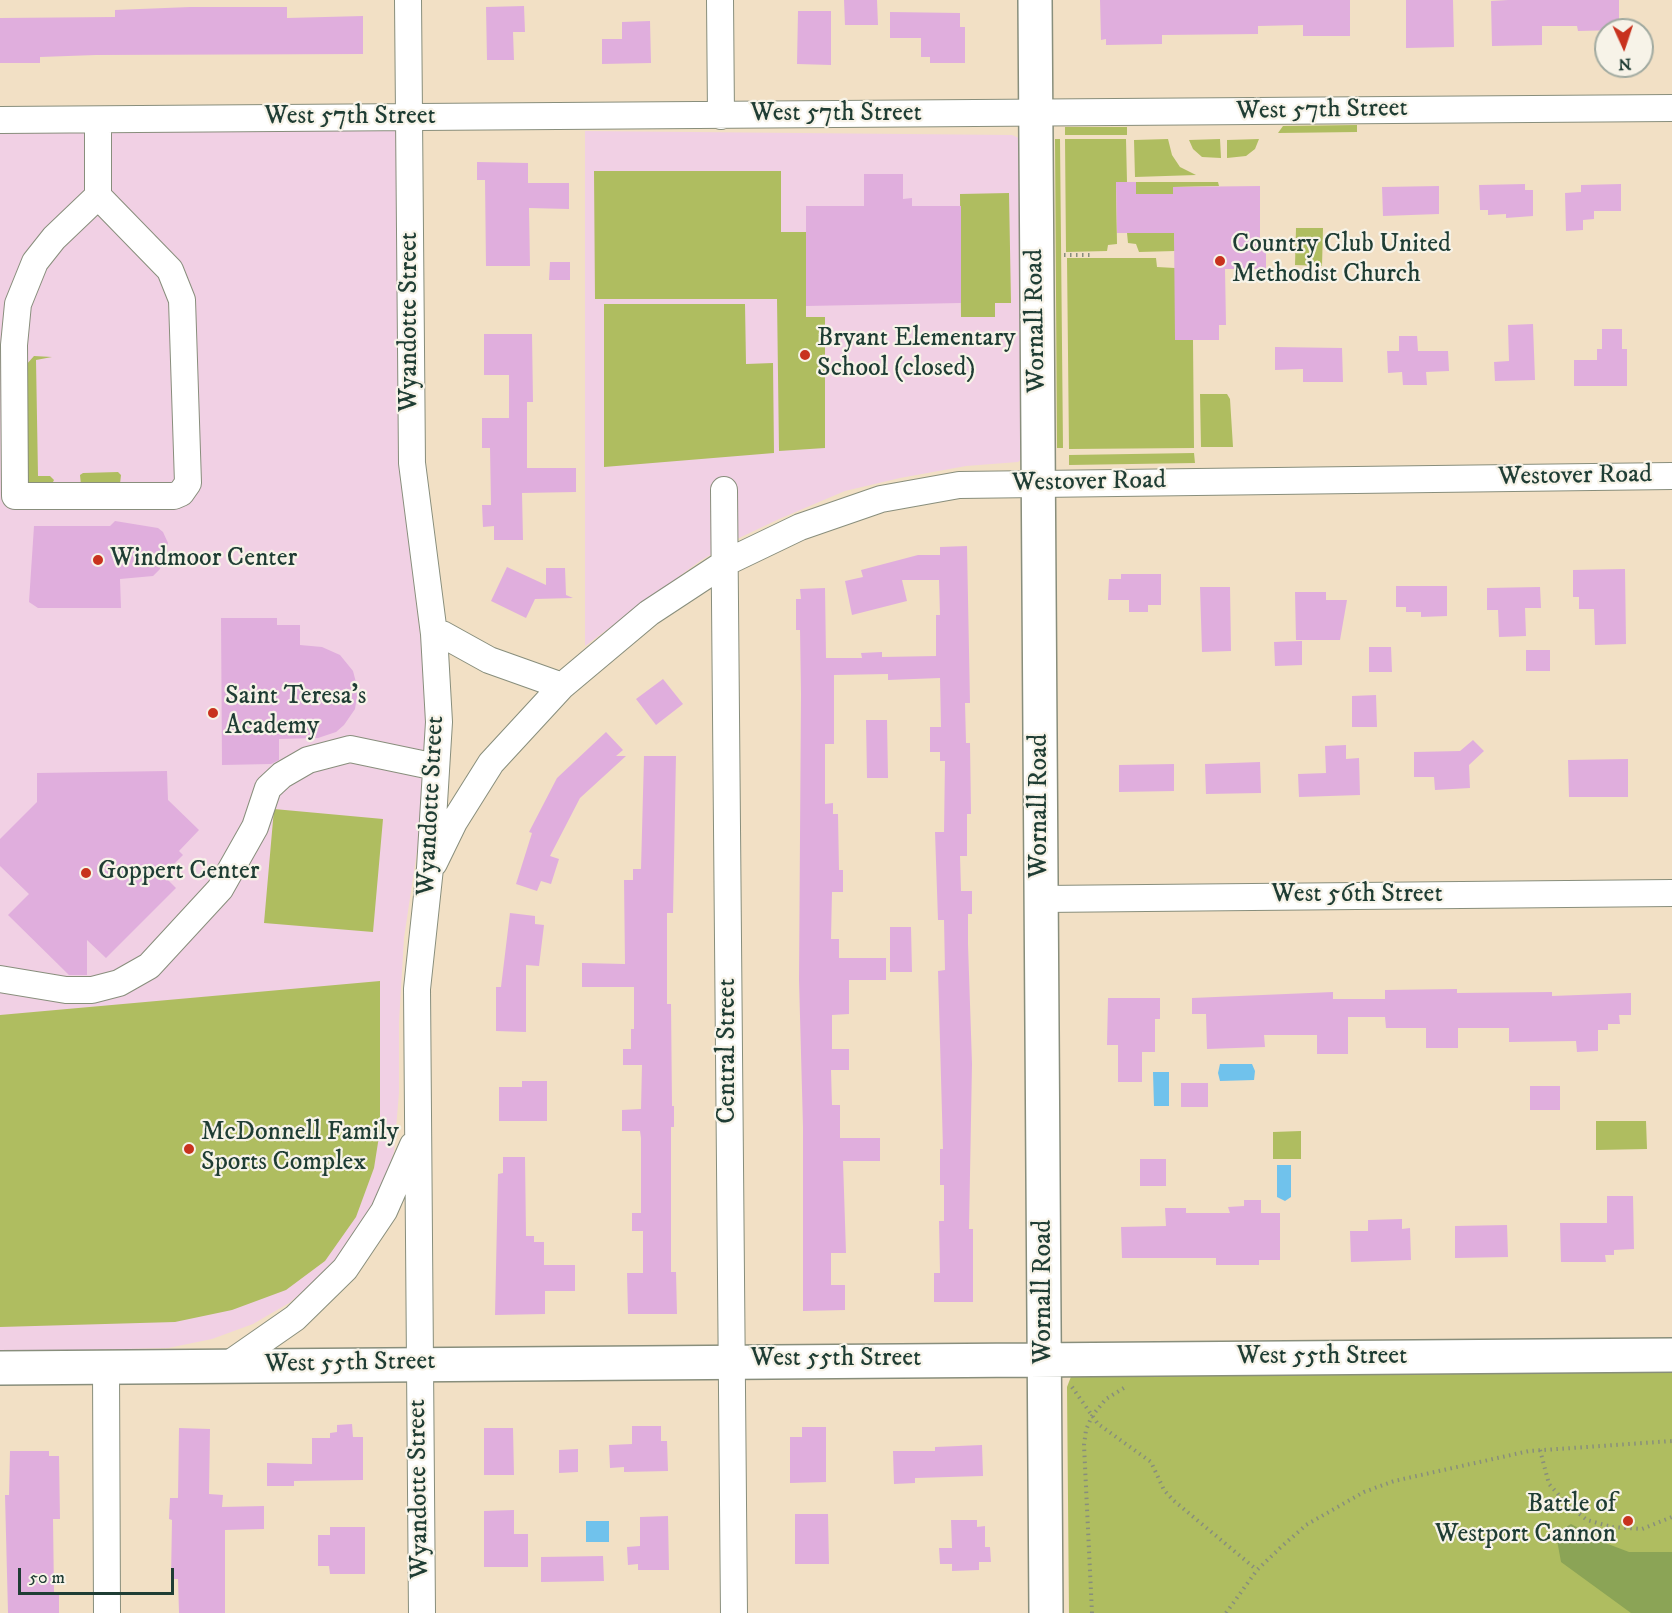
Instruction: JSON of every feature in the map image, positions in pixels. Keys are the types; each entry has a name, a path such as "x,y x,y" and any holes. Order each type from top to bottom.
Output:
{"main road":[{"name":"Wornall Road","path":"1035,0 1042,899 1056,1370 1046,1613"},
{"name":"West 55th Street","path":"0,1368 732,1361 1056,1370 1672,1355"}],"street":[{"name":"Wyandotte Street","path":"408,0 412,463 434,634 439,722 430,867 417,989 418,1364 422,1613"},
{"path":"720,0 721,116"},
{"name":"West 57th Street","path":"0,120 1672,108"},
{"path":"98,120 98,196 170,270 182,300 185,317 188,483 181,493 174,496 15,496 14,345 18,304 26,279 35,262 54,238 98,196"},
{"name":"Westover Road","path":"430,867 439,859 454,822 491,763 562,686 649,613 725,563 800,527 881,499 959,485 1672,476"},
{"name":"Central Street","path":"724,490 734,1613"},
{"path":"434,634 442,634 489,660 562,686"},
{"path":"0,979 66,990 92,990 119,983 149,966 220,889 255,827 268,788 282,775 308,760 350,748 436,767"},
{"name":"West 56th Street","path":"1042,899 1672,893"},
{"path":"226,1366 295,1318 345,1269 384,1211 417,1135"},
{"path":"106,1367 107,1613"}],"path":[{"path":"1064,255 1092,255"},
{"path":"1056,1370 1098,1424 1151,1462 1164,1490 1181,1507 1257,1570"},
{"path":"1092,1613 1084,1445 1092,1416 1106,1399 1131,1384"},
{"path":"1226,1613 1257,1570 1305,1525 1364,1492 1394,1481 1455,1466 1540,1450 1672,1441"},
{"path":"1540,1450 1550,1484 1567,1504 1587,1520 1612,1527 1642,1529 1666,1522 1672,1517"}],"shaded area":[{"name":"Saint Teresa's Academy","path":"401,129 401,475 425,674 426,751 420,831 404,938 399,1022 399,1093 394,1152 379,1197 348,1248 325,1273 289,1303 253,1324 212,1339 168,1348 0,1352 0,132"},
{"name":"Bryant Elementary School (closed)","path":"585,131 1012,135 1019,138 1023,145 1026,455 1018,462 966,466 845,491 779,519 737,539 700,561 585,646"}],"green space":[{"path":"1357,125 1357,132 1278,133 1283,126"},
{"path":"1065,127 1127,127 1127,135 1065,135"},
{"path":"1055,139 1060,139 1063,448 1057,448"},
{"path":"1065,139 1126,139 1127,182 1116,182 1117,244 1108,245 1107,251 1066,252"},
{"path":"1168,139 1172,155 1180,167 1196,175 1135,177 1134,140"},
{"path":"1220,139 1221,158 1202,157 1193,149 1189,140"},
{"path":"1259,139 1255,149 1246,156 1227,158 1227,140"},
{"path":"594,171 781,171 781,232 806,232 806,317 825,317 825,448 779,451 777,299 595,299"},
{"path":"1136,182 1218,182 1219,186 1173,187 1173,194 1136,194"},
{"path":"1009,193 1011,303 995,303 995,317 961,317 960,194"},
{"path":"1296,228 1323,228 1322,266 1295,265"},
{"path":"1127,233 1174,233 1175,251 1139,252 1136,244 1128,243"},
{"path":"1067,258 1156,258 1157,267 1175,268 1175,339 1193,340 1194,448 1069,449"},
{"path":"604,304 745,304 746,364 773,363 774,453 604,467"},
{"path":"34,356 52,357 36,360 38,476 50,476 54,480 52,484 28,483 26,365"},
{"path":"1200,394 1227,394 1230,399 1233,447 1201,447"},
{"path":"1194,453 1195,463 1069,465 1069,455"},
{"path":"118,472 121,475 120,484 81,485 80,475 83,473"},
{"path":"274,809 383,819 373,932 264,923"},
{"name":"McDonnell Family Sports Complex","path":"380,981 380,1130 374,1168 356,1217 325,1261 286,1290 232,1310 175,1322 0,1327 0,1015"},
{"path":"1596,1121 1646,1121 1647,1149 1596,1150"},
{"path":"1301,1131 1301,1159 1273,1159 1273,1132"},
{"path":"1672,1366 1672,1613 1069,1613 1067,1387 1072,1374"},
{"path":"1571,1524 1608,1544 1629,1552 1672,1552 1672,1613 1631,1613 1561,1562 1557,1540 1562,1529"}],"water":[{"path":"1220,1064 1252,1064 1255,1071 1254,1080 1220,1081 1218,1073"},
{"path":"1153,1072 1169,1072 1169,1106 1154,1106"},
{"path":"1277,1165 1291,1165 1291,1197 1285,1201 1277,1197"},
{"path":"586,1521 609,1521 609,1542 586,1542"}],"building":[{"path":"844,0 877,0 878,25 845,25"},
{"path":"1100,0 1350,0 1350,36 1303,36 1303,25 1258,26 1258,34 1162,35 1162,44 1106,45 1106,39 1101,40"},
{"path":"1406,0 1453,0 1454,47 1406,48"},
{"path":"1619,0 1619,18 1594,18 1594,31 1578,31 1577,26 1542,26 1542,45 1492,46 1491,1"},
{"path":"524,6 525,32 513,32 514,60 487,60 486,7"},
{"path":"287,7 287,18 363,16 363,54 96,55 40,57 40,63 0,63 0,18 115,17 115,10"},
{"path":"798,11 831,11 831,65 797,64"},
{"path":"890,12 960,13 960,27 965,27 965,63 930,63 930,57 921,57 921,38 890,38"},
{"path":"650,21 651,63 602,64 602,39 622,39 622,22"},
{"path":"477,162 528,163 528,183 569,183 569,209 529,208 530,266 486,266 485,180 477,180"},
{"name":"Bryant Elementary School (closed)","path":"864,174 903,174 903,199 912,198 912,206 961,206 961,303 806,306 806,206 864,206"},
{"name":"Country Club United Methodist Church","path":"1116,182 1136,182 1136,194 1173,194 1173,187 1260,186 1260,240 1266,240 1266,269 1225,269 1226,325 1219,325 1219,340 1175,340 1174,233 1117,233"},
{"path":"1525,184 1525,190 1533,190 1533,216 1506,218 1506,214 1488,215 1488,210 1480,210 1479,185"},
{"path":"1621,184 1621,211 1594,211 1594,219 1583,220 1583,230 1566,231 1565,193 1581,192 1581,185"},
{"path":"1439,186 1439,214 1383,216 1382,187"},
{"path":"550,262 570,262 570,280 549,280"},
{"path":"1533,324 1535,380 1495,381 1494,362 1509,361 1508,325"},
{"path":"1602,329 1622,329 1622,349 1627,349 1627,386 1574,386 1574,360 1597,360 1597,349 1602,349"},
{"path":"484,334 532,334 533,402 527,402 527,468 576,468 576,492 522,493 523,540 494,540 494,526 483,527 482,505 491,505 490,448 482,448 482,418 509,418 509,375 484,375"},
{"path":"1399,336 1417,336 1418,351 1448,351 1449,371 1426,372 1427,385 1403,385 1402,372 1388,373 1387,351 1399,351"},
{"path":"1275,347 1342,348 1343,382 1303,382 1303,369 1275,370"},
{"name":"Windmoor Center","path":"115,521 158,528 163,532 168,543 160,569 153,576 120,579 121,608 38,608 29,602 34,526 110,526"},
{"path":"967,546 970,703 965,703 966,743 970,743 971,814 967,814 967,856 960,856 961,891 972,891 972,914 968,914 968,944 972,1064 969,1229 973,1229 973,1302 934,1302 934,1273 940,1273 939,1221 944,1221 944,1185 940,1185 940,1149 943,1149 938,971 945,970 944,920 938,920 935,832 944,832 945,761 940,761 940,752 930,752 930,727 941,727 940,678 888,680 888,674 834,675 834,744 825,744 825,804 833,803 833,814 838,814 839,870 843,870 843,892 832,892 831,939 839,939 839,958 886,958 886,980 849,980 849,1014 832,1015 832,1049 849,1049 849,1070 831,1070 832,1105 840,1105 840,1138 880,1138 880,1161 843,1161 846,1253 831,1253 831,1285 845,1285 845,1310 803,1311 803,1127 799,980 801,694 800,630 796,630 796,599 801,599 800,589 825,588 826,658 862,658 861,653 882,652 882,657 936,656 936,615 940,615 939,580 902,580 907,601 852,615 845,581 863,577 861,570 918,555 940,555 940,547"},
{"path":"507,567 546,585 546,568 565,568 566,595 573,598 535,599 526,618 491,601"},
{"path":"1625,569 1626,644 1595,645 1594,609 1579,609 1579,597 1573,597 1573,570"},
{"path":"1121,574 1161,574 1161,605 1148,605 1148,612 1129,612 1129,600 1108,600 1109,579 1121,579"},
{"path":"1396,586 1447,586 1447,616 1421,617 1421,612 1406,612 1406,607 1396,607"},
{"path":"1200,587 1230,587 1231,651 1202,652"},
{"path":"1540,587 1541,608 1525,608 1526,636 1499,637 1498,610 1487,610 1487,588"},
{"path":"1295,592 1326,592 1326,600 1347,600 1340,640 1296,640"},
{"path":"221,618 277,618 277,625 300,625 300,645 322,647 340,655 353,671 358,690 355,709 344,725 336,732 318,738 279,739 279,760 271,764 222,765"},
{"path":"1302,641 1302,665 1275,666 1274,642"},
{"path":"1369,647 1391,647 1392,672 1369,672"},
{"path":"1526,650 1550,650 1550,671 1526,671"},
{"path":"663,679 683,704 656,725 636,699"},
{"path":"1376,695 1377,727 1352,727 1352,696"},
{"path":"866,720 887,720 888,778 867,778"},
{"path":"606,732 623,750 616,756 626,756 580,798 550,856 559,859 551,884 541,881 537,891 516,884 532,833 529,832 557,778"},
{"path":"1473,740 1484,751 1469,765 1470,788 1435,790 1434,777 1414,777 1414,752 1460,751"},
{"path":"1346,745 1346,759 1359,758 1360,795 1299,797 1298,774 1326,773 1325,746"},
{"path":"644,756 676,756 673,913 667,913 667,1004 671,1004 672,1106 674,1106 674,1127 671,1127 671,1272 676,1272 677,1314 628,1314 627,1273 643,1273 643,1231 632,1231 632,1213 641,1213 640,1131 622,1131 622,1110 641,1109 642,1065 623,1065 623,1049 631,1049 631,1029 634,1029 634,987 582,987 582,963 625,964 624,880 633,880 633,869 641,869"},
{"path":"1628,759 1628,797 1569,797 1568,760"},
{"path":"1260,762 1261,793 1206,794 1205,764"},
{"path":"1174,764 1174,791 1119,792 1119,765"},
{"name":"Goppert Center","path":"167,771 168,800 199,830 179,851 183,855 163,875 176,888 106,958 87,940 87,975 69,975 8,915 29,894 0,866 0,839 37,802 37,773"},
{"path":"510,913 535,916 535,924 544,925 539,966 526,965 526,1032 496,1031 496,987 501,987"},
{"path":"890,927 911,927 912,972 890,972"},
{"path":"1457,989 1457,993 1552,992 1552,996 1631,993 1631,1015 1619,1015 1620,1024 1608,1024 1608,1030 1598,1030 1598,1051 1577,1052 1576,1041 1509,1042 1509,1028 1458,1028 1458,1048 1426,1048 1426,1028 1386,1028 1385,1017 1348,1017 1348,1054 1317,1054 1317,1035 1264,1035 1265,1047 1207,1049 1206,1014 1192,1014 1192,998 1333,992 1333,999 1385,999 1385,990"},
{"path":"1108,998 1160,998 1160,1019 1155,1019 1155,1052 1142,1052 1142,1082 1118,1082 1118,1045 1107,1045"},
{"path":"522,1081 547,1081 547,1121 499,1121 499,1087 522,1087"},
{"path":"1181,1083 1208,1083 1208,1107 1181,1107"},
{"path":"1530,1086 1560,1086 1560,1110 1530,1110"},
{"path":"503,1157 525,1157 526,1236 534,1236 534,1242 544,1242 544,1265 575,1265 575,1291 545,1291 545,1314 495,1315 498,1174 503,1173"},
{"path":"1140,1159 1166,1159 1166,1186 1140,1186"},
{"path":"1607,1196 1633,1196 1634,1249 1614,1250 1614,1255 1605,1255 1606,1262 1561,1262 1560,1223 1607,1223"},
{"path":"1244,1200 1261,1200 1261,1213 1280,1213 1280,1260 1259,1260 1259,1265 1216,1265 1216,1258 1122,1258 1121,1227 1166,1226 1165,1208 1186,1208 1186,1213 1230,1213 1228,1207 1244,1206"},
{"path":"1402,1219 1402,1229 1410,1228 1411,1260 1351,1262 1350,1231 1368,1231 1368,1220"},
{"path":"1507,1225 1508,1257 1455,1258 1455,1226"},
{"path":"352,1424 353,1437 363,1437 363,1480 294,1481 294,1486 267,1486 267,1463 312,1464 312,1438 330,1438 330,1433 337,1432 337,1425"},
{"path":"632,1426 661,1426 661,1441 667,1441 668,1471 624,1472 624,1467 610,1468 609,1445 632,1444"},
{"path":"802,1427 826,1427 826,1482 790,1483 790,1437 802,1437"},
{"path":"179,1428 210,1429 209,1494 223,1495 222,1507 264,1506 264,1529 225,1530 225,1613 179,1613 178,1579 171,1579 172,1520 169,1519 170,1498 178,1498"},
{"path":"484,1428 513,1428 514,1475 484,1475"},
{"path":"982,1445 983,1476 915,1478 915,1483 894,1484 893,1451 935,1451 935,1447"},
{"path":"578,1449 578,1472 559,1473 559,1450"},
{"path":"10,1451 49,1451 49,1456 59,1456 60,1519 53,1519 54,1593 59,1593 59,1613 8,1613 5,1495 9,1495"},
{"path":"514,1510 514,1534 528,1534 528,1567 484,1567 484,1511"},
{"path":"795,1514 828,1514 829,1564 795,1564"},
{"path":"668,1516 669,1570 638,1570 638,1564 628,1565 627,1547 640,1546 640,1517"},
{"path":"951,1520 977,1520 977,1527 985,1526 985,1547 990,1547 991,1562 979,1562 979,1570 952,1571 952,1564 940,1564 939,1548 952,1548"},
{"path":"330,1527 365,1527 365,1574 330,1574 329,1566 318,1566 318,1535 330,1535"},
{"path":"603,1556 604,1581 541,1582 541,1557"}],"place":[{"name":"Country Club United Methodist Church","path":"1220,261"},
{"name":"Bryant Elementary School (closed)","path":"805,355"},
{"name":"Windmoor Center","path":"98,560"},
{"name":"Saint Teresa's Academy","path":"213,713"},
{"name":"Goppert Center","path":"86,873"},
{"name":"McDonnell Family Sports Complex","path":"189,1149"},
{"name":"Battle of Westport Cannon","path":"1628,1521"}]}
